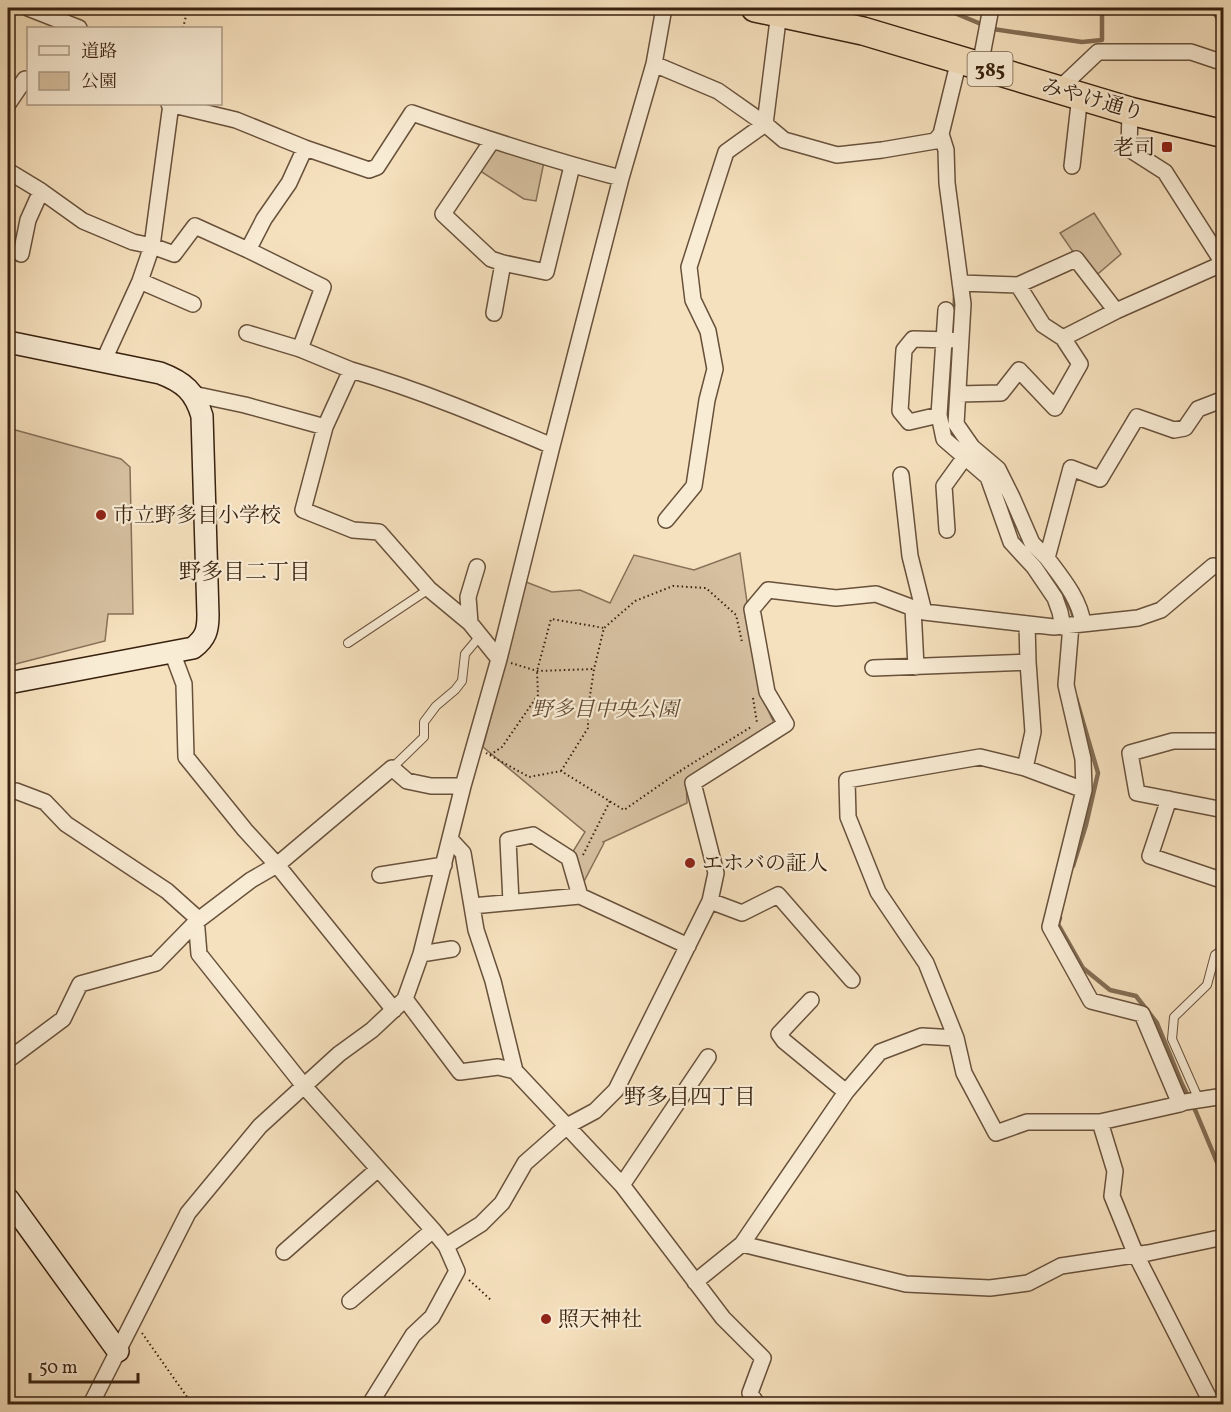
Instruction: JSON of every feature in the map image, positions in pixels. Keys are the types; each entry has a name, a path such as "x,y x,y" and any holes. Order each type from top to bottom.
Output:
{"highway":[{"name":"みやけ通り","path":"767,10 863,31 1130,111 1224,134"}],"street":[{"path":"28,8 48,23 73,27"},
{"path":"91,1404 188,1213 260,1126 339,1054 372,1030 405,999 421,954 463,786 499,659 621,177 654,64 664,8"},
{"path":"654,64 718,91 784,140 837,155 882,150 935,141 970,63 991,8"},
{"path":"765,124 767,10"},
{"path":"1072,166 1069,92 1098,52 1191,52 1224,63"},
{"path":"8,104 25,79"},
{"path":"103,362 140,281 152,246 171,105"},
{"path":"175,105 236,120 305,148 369,170 378,167 412,113 572,166 621,177"},
{"path":"1063,338 1223,262 1165,172 1129,149 1130,111"},
{"path":"666,520 694,486 707,400 715,369 708,331 693,300 689,267 726,152 765,124"},
{"path":"940,134 946,150 947,183 963,304 952,339 939,415 944,439 998,469 1032,543 1047,558 1066,584 1082,614 1072,625 1066,685 1083,759 1084,790 1050,927 1090,1001 1142,1014 1188,1102"},
{"path":"492,141 443,214 491,259 503,263 546,272 572,166"},
{"path":"248,250 264,219 289,183 305,148"},
{"path":"8,171 83,221 133,242 174,254 195,226 323,287 300,349"},
{"path":"21,254 28,220 41,191"},
{"path":"960,283 1018,285 1076,259 1116,311"},
{"path":"494,313 503,263"},
{"path":"140,281 193,304"},
{"path":"958,394 1001,393 1019,370 1055,408 1080,364 1063,338 1042,326 1018,285"},
{"path":"946,310 952,339 958,394 956,424 968,452 988,477 1011,542 1034,567 1055,598 1060,612 1072,625"},
{"path":"247,333 300,349 351,370 446,401 552,446"},
{"path":"939,415 909,422 900,411 904,350 913,339 952,339"},
{"path":"8,342 171,377 182,383 193,394 202,416 208,629 201,642 193,648 8,683"},
{"path":"351,370 325,427 303,510 353,530 379,532 429,589 470,623 499,659"},
{"path":"193,394 245,405 325,427"},
{"path":"1047,558 1071,468 1100,479 1137,417 1174,430 1185,428 1198,409 1224,399"},
{"path":"948,530 944,486 968,452"},
{"path":"901,475 919,610 916,667"},
{"path":"446,1246 480,1224 502,1203 525,1163 567,1126 595,1112 616,1090 688,946 710,901 716,873 693,783 786,724 767,692 752,609 768,590 836,598 876,594 919,610 1054,627 1138,618 1161,610 1213,566 1224,567"},
{"path":"470,623 468,597 477,567"},
{"path":"1025,768 1033,732 1027,624"},
{"path":"172,652 184,684 186,757 394,1010"},
{"path":"873,668 1028,662"},
{"path":"1224,741 1173,741 1130,753 1137,793 1224,810"},
{"path":"1084,790 1025,768 980,758 848,780 848,817 878,892 926,963 956,1038 964,1072 996,1133 1027,1122 1100,1122 1224,1096"},
{"path":"8,1060 63,1019 80,984 156,963 197,921 251,880 277,866 392,768 407,781 431,786 463,786"},
{"path":"8,792 16,791 45,802 66,824 167,891 196,917 199,954 304,1086 446,1246 457,1271 432,1317 413,1335 370,1404"},
{"path":"1169,799 1150,856 1224,881"},
{"path":"511,902 508,840 533,835 568,858 580,896"},
{"path":"450,839 463,853 476,930 493,981 515,1071 622,1185 723,1318 763,1358 750,1393 758,1404"},
{"path":"380,875 444,865"},
{"path":"710,901 742,913 778,895 852,980"},
{"path":"472,906 580,896 688,946"},
{"path":"421,954 452,950"},
{"path":"405,999 460,1072 498,1067 515,1071"},
{"path":"811,1000 779,1034 784,1041 846,1092"},
{"path":"695,1282 742,1244 846,1092 880,1052 922,1036 956,1038"},
{"path":"622,1185 708,1057"},
{"path":"1100,1122 1115,1171 1112,1196 1136,1255 1212,1404"},
{"path":"284,1252 378,1169"},
{"path":"8,1198 118,1351"},
{"path":"350,1301 433,1230"},
{"path":"742,1244 906,1284 990,1288 1028,1283 1061,1266 1136,1255 1224,1237"}],"lane":[{"path":"348,643 429,589"},
{"path":"392,768 424,738 424,722 435,706 462,681 465,654 480,636"},
{"path":"1188,1102 1172,1040 1174,1017 1207,985 1215,955 1224,949"}],"path":[{"path":"183,27 188,8"},
{"path":"561,771 588,728 588,710 594,669 604,628 634,601 673,586 706,588 736,615 742,644"},
{"path":"490,755 502,747 538,695 537,671 551,619 604,628"},
{"path":"499,659 537,671 594,669"},
{"path":"474,747 529,777 561,771 624,810 680,771 758,723 752,694"},
{"path":"680,771 695,782"},
{"path":"573,874 610,801"},
{"path":"457,1271 491,1300"},
{"path":"140,1330 192,1404"}],"green space":[{"path":"492,141 545,157 536,201 524,199 474,167"},
{"path":"1094,213 1121,254 1092,279 1060,233"},
{"path":"8,428 121,459 130,467 133,614 108,614 105,641 8,666"},
{"name":"野多目中央公園","path":"740,553 760,693 775,725 686,779 687,803 603,842 579,891 569,858 585,832 483,747 526,582 552,592 580,590 610,603 634,555 694,570"}],"waterway":[{"path":"950,8 957,14 993,29 1082,42 1102,40 1102,8"},
{"path":"1211,8 1224,37"},
{"path":"954,331 955,294"},
{"path":"1040,563 1052,577"},
{"path":"1059,586 1075,622"},
{"path":"1073,866 1086,825 1098,773 1076,698"},
{"path":"1060,918 1058,924 1083,968 1110,990 1136,996 1157,1023 1224,1179"}],"place":[{"name":"老司","path":"1167,147"},
{"name":"市立野多目小学校","path":"101,515"},
{"name":"エホバの証人","path":"690,863"},
{"name":"照天神社","path":"546,1319"}],"district":[{"name":"野多目二丁目","path":"245,571"},
{"name":"野多目四丁目","path":"690,1096"}]}
